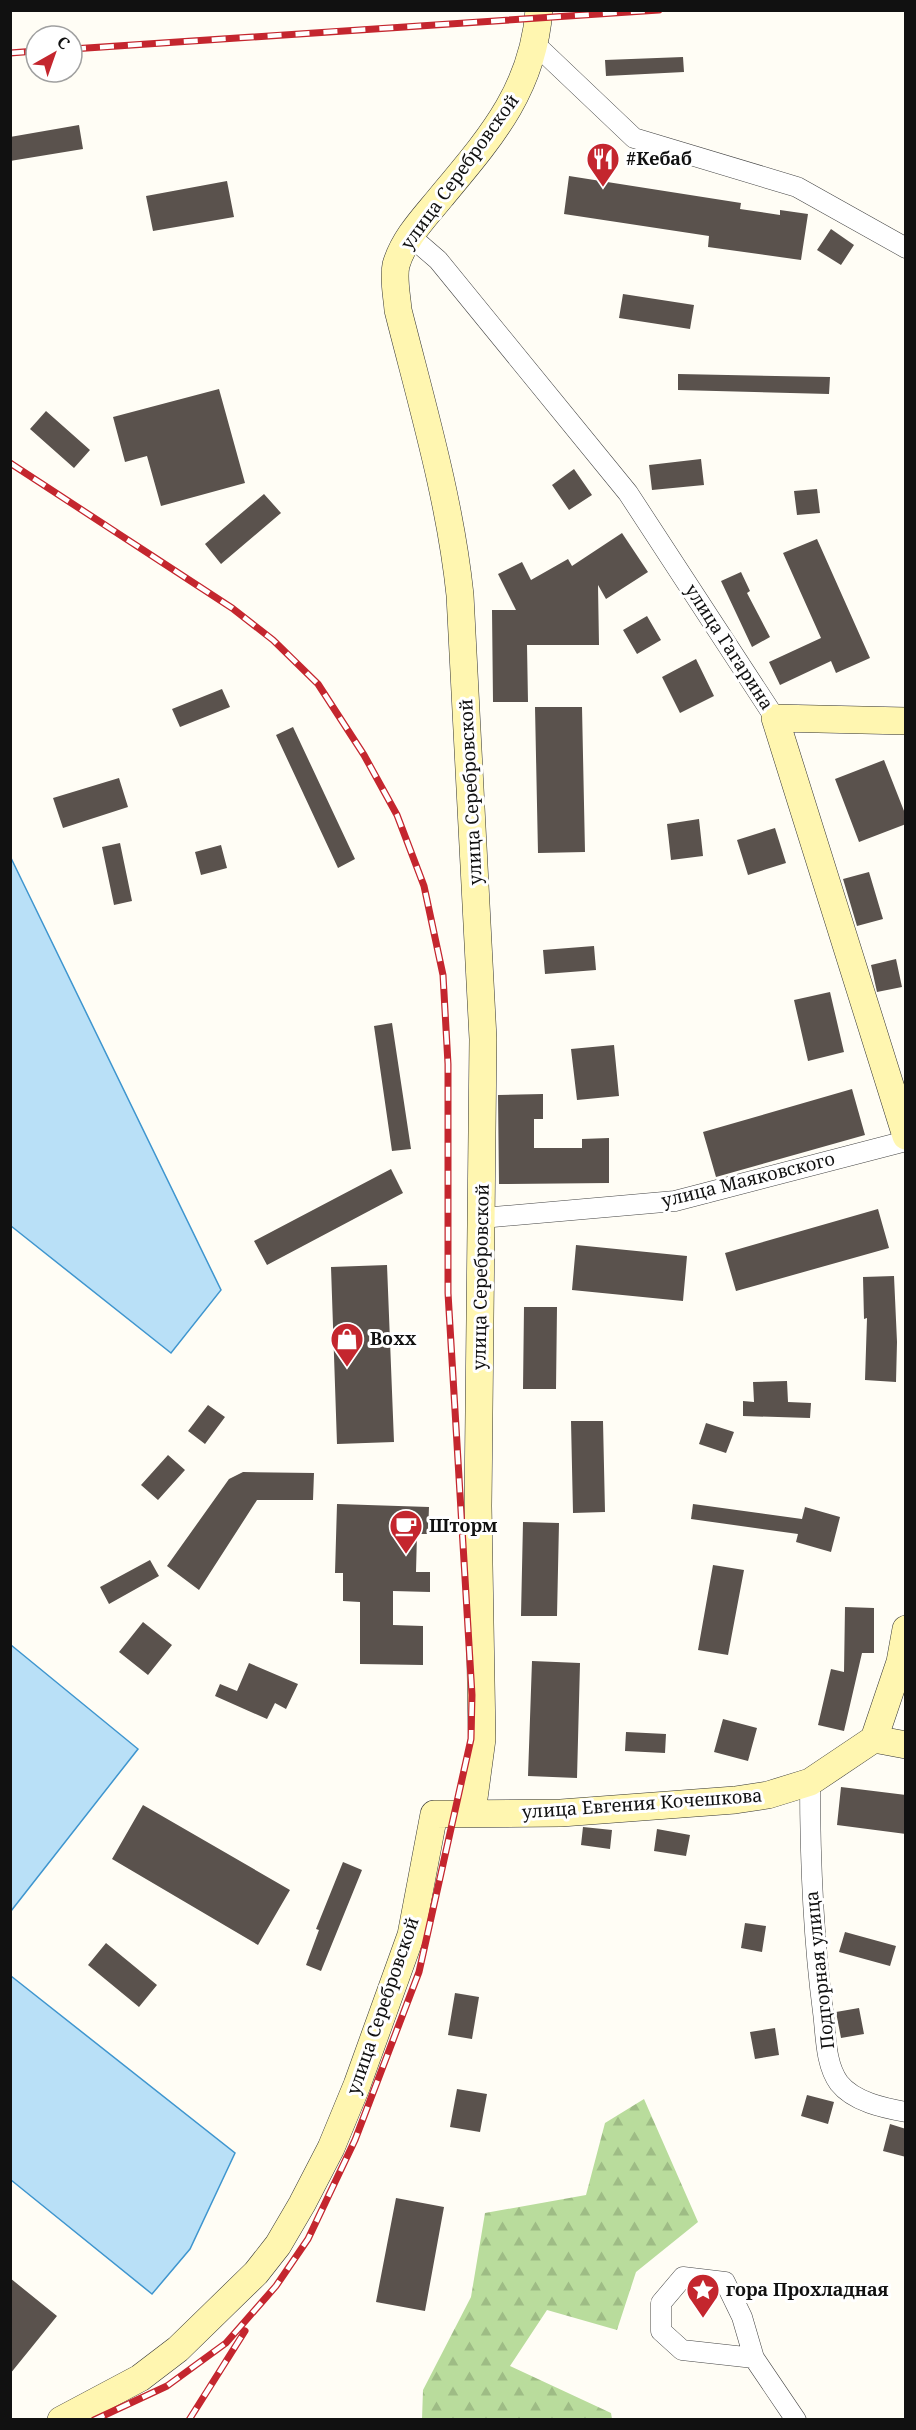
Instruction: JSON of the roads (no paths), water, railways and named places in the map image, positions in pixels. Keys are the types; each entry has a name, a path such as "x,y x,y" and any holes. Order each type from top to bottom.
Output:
{"street":[{"name":"улица Серебровской","path":"61,2420 140,2378 178,2349 256,2273 278,2245 331,2148 357,2085 411,1935 434,1814 472,1813 482,1739 478,1506 483,1039 456,553 447,505 399,310 395,282 396,266 409,235 486,142 518,93 528,71 539,10"},
{"path":"534,43 634,138 797,187 906,248"},
{"name":"улица Гагарина","path":"409,235 438,260 628,493 775,718 906,1136"},
{"path":"775,718 906,721"},
{"name":"улица Маяковского","path":"482,1218 675,1202 906,1141"},
{"path":"906,1629 900,1662 874,1740 906,1745"},
{"name":"улица Евгения Кочешкова","path":"472,1813 561,1813 735,1800 768,1795 810,1782 874,1740"},
{"name":"Подгорная улица","path":"810,1782 810,1870 817,1962 828,2056 839,2082 852,2094 880,2107 906,2112"},
{"path":"754,2358 682,2350 661,2331 661,2303 683,2277 725,2282 742,2317 754,2358 796,2420"}],"water":[{"path":"10,856 221,1290 171,1353 11,1226"},
{"path":"11,1645 138,1749 11,1911"},
{"path":"11,1976 235,2153 190,2249 152,2294 11,2180"}],"railway":[{"path":"84,48 659,10"},
{"path":"10,53 24,52"},
{"path":"10,463 232,608 273,640 318,684 364,755 397,815 424,886 443,975 448,1064 448,1293 472,1695 471,1739 419,1972 355,2140 308,2239 276,2286 226,2343 167,2386 94,2420"},
{"path":"189,2420 245,2331"}],"place":[{"name":"#Кебаб","path":"603,188"},
{"name":"Boxx","path":"347,1368"},
{"name":"Шторм","path":"406,1555"},
{"name":"гора Прохладная","path":"703,2319"}]}
